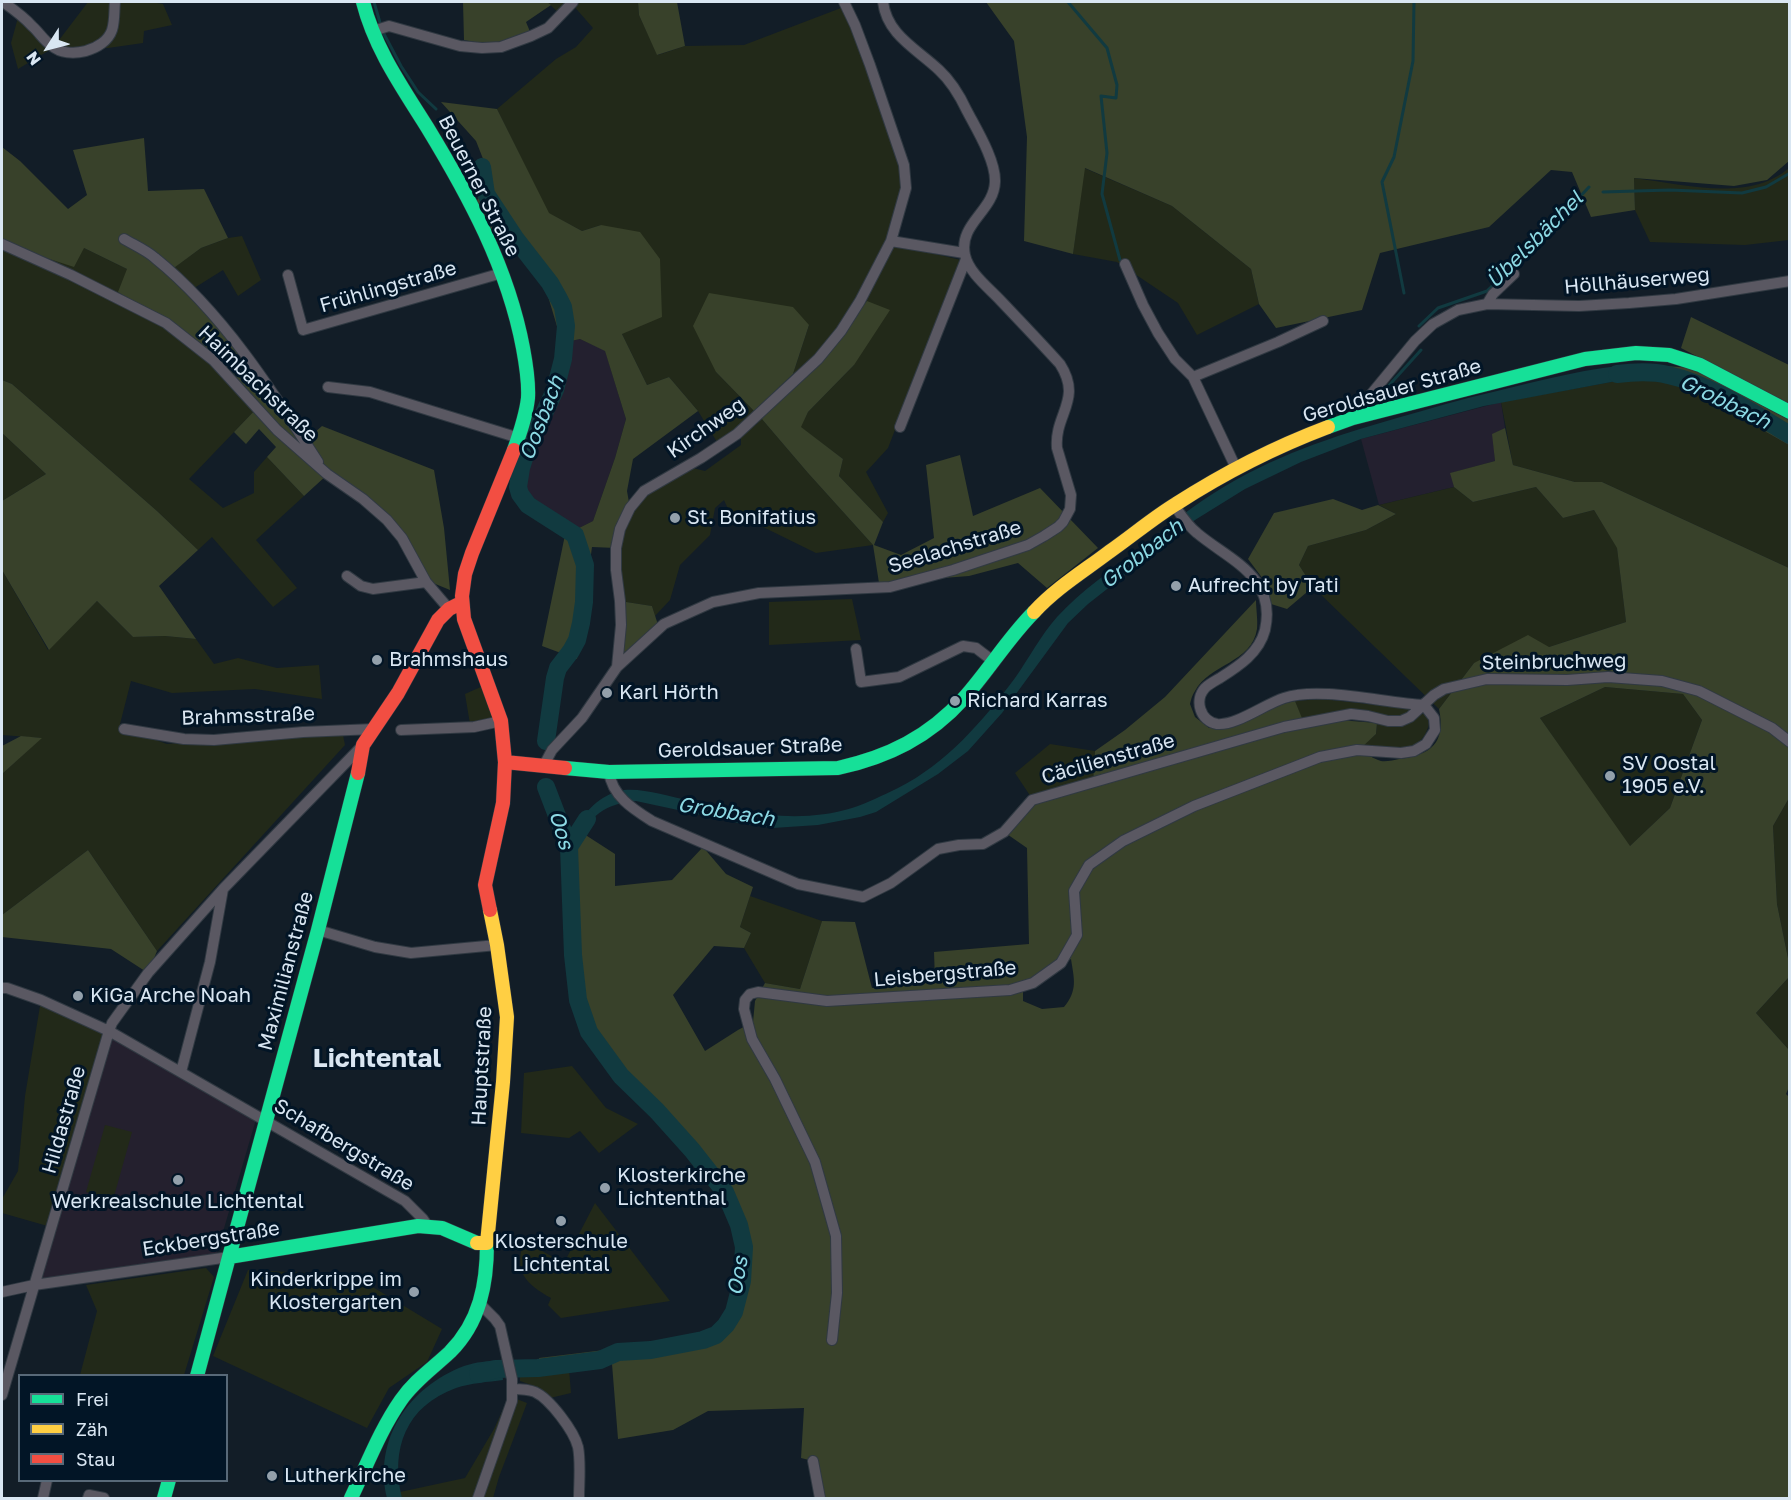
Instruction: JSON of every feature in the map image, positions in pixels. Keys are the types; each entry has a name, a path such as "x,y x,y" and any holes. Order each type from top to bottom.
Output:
{"main road":[{"name":"Beuerner Straße","path":"363,2 380,29 385,57 436,142 482,228 502,273 517,318 527,374 529,395 519,438 468,560 455,606"},
{"name":"Geroldsauer Straße","path":"505,762 609,772 838,768 865,762 892,752 932,729 964,698 1021,625 1058,590 1236,468 1306,435 1359,417 1585,359 1635,353 1669,355 1700,365 1790,412"},
{"name":"Hauptstraße","path":"351,1498 393,1412 413,1384 451,1351 470,1327 481,1305 487,1276 487,1243 507,1017 485,885 503,803 505,762 501,721 464,619 455,606"},
{"name":"Maximilianstraße","path":"198,1374 318,930 354,792 363,745 398,693 438,620 455,606"},
{"path":"427,1225 445,1229 476,1243 487,1243"},
{"name":"Eckbergstraße","path":"229,1257 403,1227 427,1225"},
{"path":"164,1498 168,1482"}],"street":[{"path":"3,2 30,23 53,48 67,52 81,52 98,46 107,39 112,29 115,2"},
{"path":"380,29 460,46 501,47 549,28 573,2"},
{"name":"Kirchweg","path":"617,667 621,625 616,548 620,530 630,508 644,491 737,434 818,359 841,331 860,301 891,241 906,188 904,165 870,65 844,2"},
{"path":"883,2 888,20 897,33 938,69 957,91 987,152 995,180 994,192 989,202 967,230 964,245 965,256 900,427"},
{"name":"Haimbachstraße","path":"124,239 154,257 191,290 238,344 327,474"},
{"path":"891,241 965,256"},
{"name":"Haimbachstraße","path":"2,244 80,279 166,322 213,360 277,430 327,474 387,520 402,537 426,582 455,606"},
{"name":"Seelachstraße","path":"543,767 552,750 582,718 617,667 664,624 713,602 759,593 890,587 953,570 1028,545 1044,537 1063,522 1070,509 1071,495 1056,441 1069,401 1068,379 1060,364 974,273 965,256"},
{"path":"1125,264 1158,333 1175,359 1193,377 1236,468"},
{"name":"Frühlingstraße","path":"288,275 303,330 502,273"},
{"path":"1487,304 1493,294 1514,273"},
{"name":"Höllhäuserweg","path":"1359,417 1368,398 1425,330 1441,318 1458,310 1487,304 1603,305 1676,299 1790,281"},
{"path":"1193,377 1323,321"},
{"path":"328,387 370,392 519,438"},
{"path":"1177,510 1189,526 1251,574 1266,605 1264,630 1260,643 1252,654 1234,669 1206,686 1199,699 1203,715 1210,722 1219,724 1229,722 1284,698 1298,695 1317,694 1424,705"},
{"path":"346,576 361,586 373,590 426,582"},
{"path":"856,649 861,682 899,677 963,646 976,648 993,661"},
{"name":"Steinbruchweg","path":"1424,705 1444,689 1487,679 1567,680 1608,677 1662,681 1699,690 1772,728 1790,742"},
{"name":"Cäcilienstraße","path":"609,772 611,784 615,790 626,802 652,820 798,884 863,897 891,883 938,849 983,844 1004,832 1032,800 1284,727 1352,714 1388,721 1401,721 1410,717 1424,705"},
{"name":"Leisbergstraße","path":"832,1340 837,1293 836,1236 814,1162 775,1079 753,1039 744,1009 745,1000 750,994 758,992 827,1000 870,999 1010,990 1033,983 1062,963 1077,935 1074,891 1089,865 1123,841 1194,806 1320,757 1357,750 1401,753 1414,751 1425,744 1435,730 1434,718 1424,705"},
{"path":"401,730 474,727 501,721"},
{"name":"Brahmsstraße","path":"124,729 184,739 214,740 303,732 374,729"},
{"name":"Hildastraße","path":"2,1395 112,1023 148,973 223,889 363,745"},
{"path":"181,1072 210,962 223,889"},
{"path":"318,930 375,947 411,953 496,945"},
{"name":"Schafbergstraße","path":"2,988 41,1000 109,1030 405,1201 427,1225"},
{"name":"Eckbergstraße","path":"2,1292 34,1285 229,1257"},
{"path":"478,1498 512,1401 512,1384 500,1326 481,1305"},
{"path":"512,1384 536,1393 547,1402 572,1433 578,1448 579,1498"},
{"path":"813,1461 819,1498"},
{"path":"43,1498 47,1482"},
{"path":"88,1498 89,1495 104,1498"}],"shaded area":[{"path":"88,2 163,4 172,25 144,31 143,43 108,48 53,48"},
{"path":"463,2 547,2 551,5 526,22 531,34 498,45 464,40"},
{"path":"547,2 638,2 639,15 658,55 685,46 744,45 841,8 870,65 906,188 892,244 961,260 888,448 866,472 888,513 883,522 839,476 843,459 800,427 808,412 854,365 819,363 793,374 809,325 716,372 754,411 745,424 717,442 698,411 669,377 647,385 622,334 601,225 582,231 548,213 497,109 556,59 576,47 593,28 572,4 561,15"},
{"path":"638,2 677,2 685,46 657,55 639,15"},
{"path":"986,2 1789,2 1789,161 1767,180 1734,186 1634,178 1635,210 1591,217 1572,172 1551,170 1489,227 1380,253 1362,310 1276,328 1259,304 1251,269 1172,206 1085,168 1073,254 1024,241 1027,137 1014,41"},
{"path":"19,14 53,48 18,69 11,43"},
{"path":"441,102 497,109 549,213 582,231 601,225 640,232 660,259 662,317 622,334 647,385 669,377 698,411 633,459 627,491 630,508 616,548 592,547 577,659 542,646 565,535 593,521 626,419 605,351 580,339 562,343 544,283 512,239 495,244 476,203 489,174 476,141"},
{"path":"144,138 148,191 204,189 228,238 201,248 167,273 223,332 305,441 322,426 434,470 444,528 450,590 433,583 402,538 327,475 304,496 267,457 276,447 259,429 246,444 234,432 257,408 165,322 118,292 127,269 84,248 74,267 2,242 2,147 20,161 68,209 87,195 73,150"},
{"path":"1084,168 1172,206 1251,269 1259,304 1197,335 1178,303 1117,262 1073,254"},
{"path":"1789,168 1789,240 1745,245 1650,242 1635,210 1634,178 1694,187 1735,188 1773,179"},
{"path":"242,236 261,280 238,296 223,270 191,290 166,273 201,248 228,238"},
{"path":"2,242 84,248 127,269 165,322 213,360 257,408 189,479 223,508 254,493 254,472 267,457 304,496 256,540 297,588 273,607 212,537 198,550 12,384 2,380"},
{"path":"709,293 793,307 809,325 793,374 754,411 716,372 693,326"},
{"path":"867,301 890,310 854,365 808,412 801,427 843,459 839,476 883,522 874,545 901,555 934,538 926,465 960,455 973,516 1040,488 1098,548 1047,588 1018,563 969,576 879,583 873,545 761,418 819,363"},
{"path":"1691,317 1789,365 1789,405 1681,348"},
{"path":"580,339 605,350 626,419 593,521 565,535 521,506 512,487 531,421 554,380 562,343"},
{"path":"1640,364 1692,368 1789,420 1789,445 1690,389 1665,381 1644,379"},
{"path":"2,380 12,384 198,550 159,586 196,639 165,636 133,637 97,601 49,650 2,570 2,501 46,474 2,433"},
{"path":"1622,380 1665,381 1690,389 1789,445 1789,568 1602,482 1575,482 1513,465 1501,402"},
{"path":"1501,402 1505,428 1493,434 1495,461 1451,473 1454,487 1379,505 1361,439"},
{"path":"761,418 873,545 816,553 763,527 735,517 724,500 715,508 710,535 680,565 670,600 655,616 652,606 620,601 616,570 630,508 647,493 689,467 705,471 741,445 741,433 757,424"},
{"path":"1505,428 1513,465 1575,482 1602,482 1789,568 1789,798 1773,826 1777,904 1789,963 1789,977 1756,1013 1789,1050 1789,1087 1786,1094 1790,1098 1789,1498 820,1498 813,1461 801,1458 804,1408 708,1411 673,1430 618,1439 612,1364 540,1372 539,1358 694,1339 713,1333 725,1322 735,1297 740,1252 735,1225 722,1194 587,1037 573,1000 565,922 573,847 584,834 615,854 615,886 672,880 703,847 726,874 753,887 740,927 751,933 744,948 714,946 673,995 705,1051 753,1022 755,1001 765,983 800,989 822,921 855,922 872,988 935,980 934,952 1029,944 1027,848 1004,832 1032,800 1093,782 1095,751 1165,697 1256,600 1257,629 1253,640 1239,656 1201,682 1190,704 1195,717 1209,728 1227,727 1278,705 1295,701 1306,728 1339,720 1377,723 1376,734 1360,749 1383,761 1420,754 1434,745 1440,731 1439,709 1474,663 1528,635 1549,647 1626,622 1617,548 1594,510 1563,518 1536,487 1473,502 1454,487 1450,473 1495,461 1492,434","holes":["1605,687 1683,694 1702,720 1670,808 1630,846 1540,718","1071,959 1073,990 1064,1007 1042,1009 1023,1001 1023,990"]},
{"path":"2,433 46,474 2,501"},
{"path":"1454,487 1473,502 1536,487 1563,518 1594,510 1617,547 1626,622 1549,647 1474,663 1439,709 1313,587 1299,565 1308,546 1366,530 1396,514 1379,505"},
{"path":"1333,499 1362,510 1378,505 1396,514 1366,530 1308,546 1299,565 1313,587 1287,609 1271,604 1263,579 1248,559 1274,513"},
{"path":"2,570 48,650 97,601 133,637 165,636 196,639 214,664 238,658 277,668 319,665 322,699 255,689 172,693 131,681 120,724 124,729 167,744 343,735 345,745 157,951 88,850 2,915 2,774 41,738 2,735"},
{"path":"852,599 861,640 769,645 769,602"},
{"path":"620,601 652,606 659,628 631,654 619,650"},
{"path":"483,686 493,720 470,724 465,694"},
{"path":"1605,687 1683,694 1702,720 1670,808 1629,847 1540,718"},
{"path":"1322,699 1413,709 1402,716 1302,720 1295,701"},
{"path":"1424,713 1428,719 1428,728 1416,744 1388,750 1359,749 1376,734 1377,723 1411,721"},
{"path":"21,736 42,738 2,774 2,746"},
{"path":"1050,744 1095,751 1093,782 1033,800 1015,773"},
{"path":"1789,798 1789,963 1777,904 1773,826"},
{"path":"88,850 157,951 148,973 111,949 2,937 2,915"},
{"path":"750,896 822,921 800,989 765,983 744,948 751,933 740,927"},
{"path":"1789,977 1789,1050 1756,1013"},
{"path":"41,1000 109,1031 51,1227 2,1213 2,1199 18,1171 25,1096"},
{"path":"109,1031 257,1116 215,1259 34,1285"},
{"path":"572,1066 606,1108 638,1124 599,1153 580,1131 569,1138 521,1133 524,1073"},
{"path":"105,1125 132,1132 113,1200 86,1192"},
{"path":"595,1203 670,1301 561,1318 548,1305 551,1298 535,1288 524,1276 520,1261 524,1241 564,1263"},
{"path":"206,1268 214,1277 184,1374 80,1374 97,1311 86,1285"},
{"path":"248,1270 353,1275 442,1329 427,1362 389,1388 367,1428 213,1356"},
{"path":"569,1369 571,1393 550,1398 540,1388 520,1381 520,1375"},
{"path":"509,1396 527,1403 493,1498 402,1498 400,1492 465,1478 494,1429"}],"water":[{"path":"1640,364 1644,379 1622,380 1484,406 1361,439 1301,462 1245,489 1195,520 1088,604 1068,623 1002,713 968,751 938,774 876,812 818,825 773,828 743,824 636,801 615,805 600,812 576,842 570,835 585,814 603,798 626,790 653,792 748,812 790,816 831,813 870,801 915,778 948,754 1003,694 1051,624 1076,598 1185,513 1235,480 1303,449 1397,418 1469,398 1584,371"},
{"path":"501,1360 503,1380 456,1388 425,1406 414,1418 406,1431 398,1463 402,1498 387,1498 384,1476 385,1455 400,1418 412,1401 444,1375 464,1366"}],"waterway":[{"name":"Oosbach","path":"374,2 381,26"},
{"path":"1068,2 1107,48 1117,85 1116,98 1101,96 1107,153 1102,194 1120,260"},
{"path":"1404,293 1382,182 1394,157 1413,61 1414,2"},
{"name":"Oosbach","path":"383,32 418,92 436,109"},
{"name":"Oosbach","path":"482,167 486,194 515,238 550,283 563,307 566,326 563,359 555,390 527,449 518,487 528,505 575,535 585,565 581,623 577,640 558,668 555,678 546,741"},
{"name":"Übelsbächel","path":"1603,192 1670,190 1742,193 1766,187 1790,173"},
{"name":"Übelsbächel","path":"1419,326 1438,308 1487,291 1589,187"},
{"name":"Übelsbächel","path":"1373,403 1421,350"},
{"name":"Grobbach","path":"1617,374 1656,373 1684,379 1731,400 1790,435"},
{"name":"Oos","path":"478,1374 496,1369 538,1368 600,1360 618,1352 651,1350 703,1340 716,1335 726,1325 734,1312 742,1281 744,1247 739,1225 725,1192 692,1150 621,1076 589,1032 578,1000 573,955 569,847 546,787"},
{"name":"Grobbach","path":"569,847 587,819"}],"traffic: fast":[{"path":"363,2 382,52 472,206 508,289 523,348 528,385 526,411 514,450"},
{"path":"1328,427 1353,418 1585,359 1636,353 1669,355 1700,365 1790,412"},
{"path":"565,768 609,772 838,768 874,758 907,744 951,712 1034,612"},
{"path":"229,1257 358,773"},
{"path":"198,1374 229,1257 418,1226 442,1228 477,1243"},
{"path":"351,1498 393,1411 406,1393 450,1352 475,1315 483,1288 487,1243"},
{"path":"164,1498 168,1482"}],"traffic: slow":[{"path":"1034,612 1070,580 1176,504 1250,461 1328,427"},
{"path":"477,1243 487,1243 507,1017 490,910"}],"traffic: jam":[{"path":"505,762 501,721 464,619 462,596 465,574 472,553 514,450"},
{"path":"358,773 363,745 398,693 438,620 449,609 461,603"},
{"path":"490,910 485,885 503,803 505,762 565,768"}],"place":[{"name":"St. Bonifatius","path":"675,518"},
{"name":"Aufrecht by Tati","path":"1176,586"},
{"name":"Brahmshaus","path":"377,660"},
{"name":"Karl Hörth","path":"607,693"},
{"name":"Richard Karras","path":"955,701"},
{"name":"SV Oostal 1905 e.V.","path":"1610,776"},
{"name":"KiGa Arche Noah","path":"78,996"},
{"name":"Werkrealschule Lichtental","path":"178,1180"},
{"name":"Klosterkirche Lichtenthal","path":"605,1188"},
{"name":"Klosterschule Lichtental","path":"561,1221"},
{"name":"Kinderkrippe im Klostergarten","path":"414,1292"},
{"name":"Lutherkirche","path":"272,1476"}],"district":[{"name":"Lichtental","path":"377,1059"}]}
